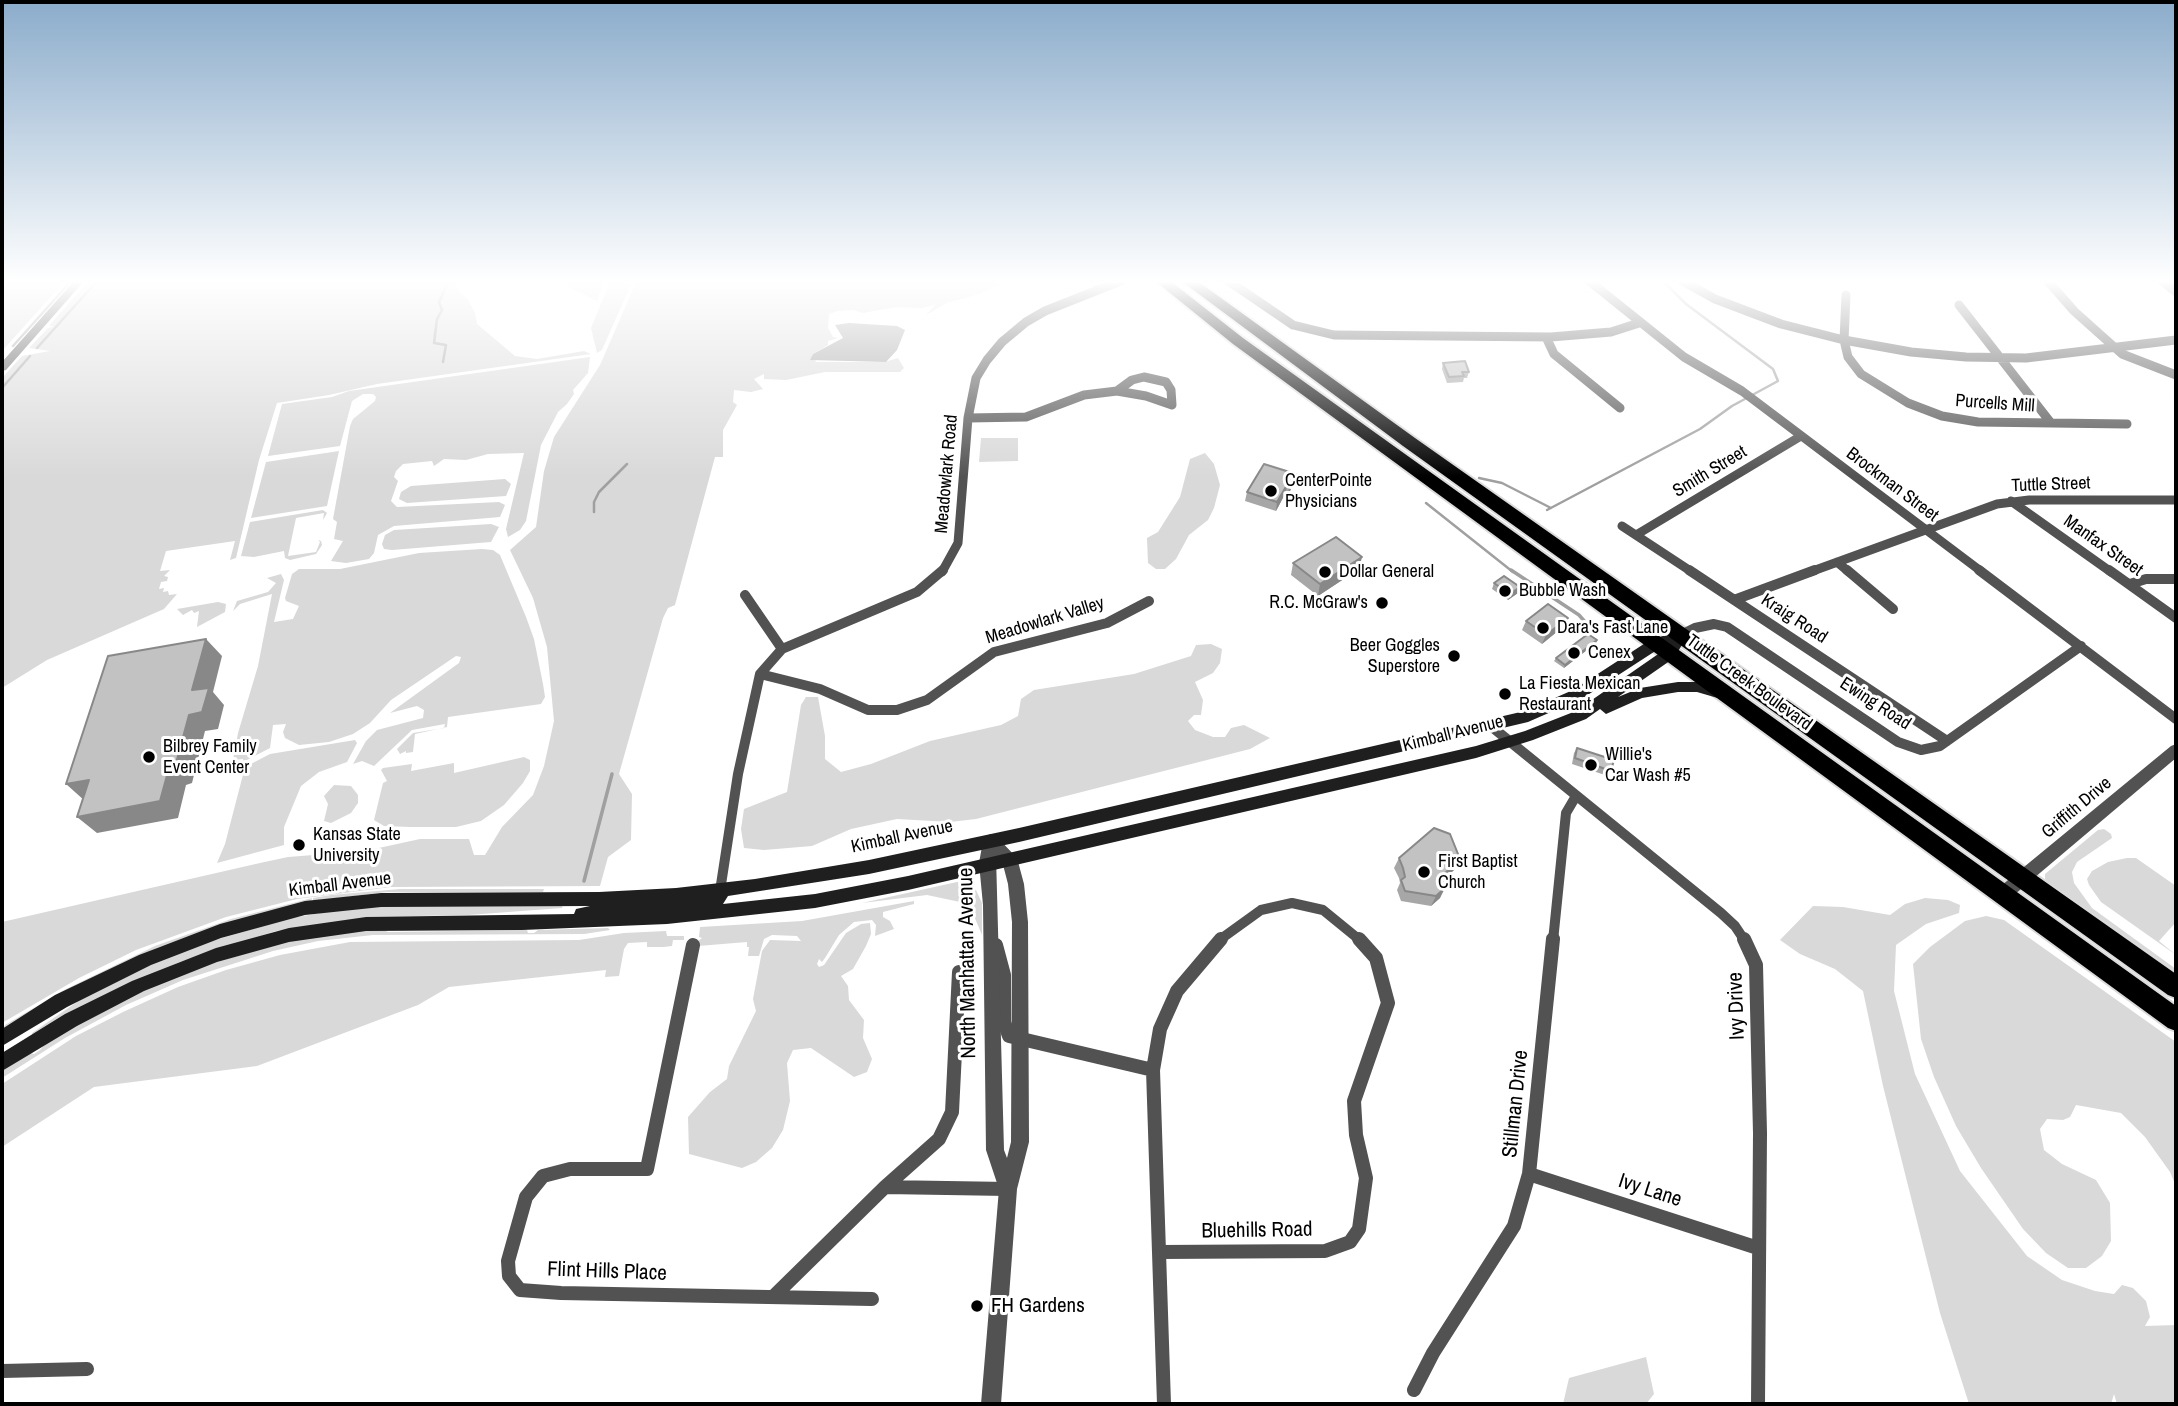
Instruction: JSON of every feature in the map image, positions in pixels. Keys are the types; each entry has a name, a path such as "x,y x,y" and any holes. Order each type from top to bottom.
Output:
{"highway":[{"name":"Tuttle Creek Boulevard","path":"1244,346 2176,1020"},
{"name":"Tuttle Creek Boulevard","path":"1274,346 2176,987"}],"main road":[{"name":"Kimball Avenue","path":"2,1063 106,1001 175,971 248,945 317,930 366,924 522,923 667,917 815,901 908,883 1476,752 1581,715 1681,635"},
{"name":"Kimball Avenue","path":"2,1038 61,1001 145,960 220,931 305,908 381,900 599,899 720,891 811,877 991,841 1492,727 1544,711 1662,649"},
{"path":"1581,715 1602,710 1640,693 1678,687 1697,687 1732,699"},
{"path":"522,923 612,909 715,901 720,896 720,891"}],"street":[{"path":"2,368 22,346"},
{"name":"Meadowlark Road","path":"720,891 738,774 760,674 782,649 917,592 943,571 958,543 968,418 976,378 999,346"},
{"path":"1550,346 1554,354 1574,373 1620,408"},
{"name":"Brockman Street","path":"1669,346 1690,361 1742,391 2176,719"},
{"name":"Purcells Mill","path":"1845,346 1847,357 1861,374 1910,404 1942,415 1970,421 2127,424"},
{"path":"1875,346 1911,352 1999,358 2049,356 2126,346"},
{"name":"Purcells Mill","path":"1990,346 2051,423"},
{"path":"2114,347 2135,361 2176,375"},
{"path":"968,418 1026,417 1084,395 1117,391 1146,396 1171,405 1171,390 1166,382 1158,379 1139,378 1117,391"},
{"name":"Smith Street","path":"1636,535 1801,436"},
{"name":"Tuttle Street","path":"1734,600 2011,500 2176,500"},
{"name":"Manfax Street","path":"2011,500 2176,618"},
{"name":"Kraig Road","path":"1622,526 1947,741"},
{"path":"1837,562 1893,608"},
{"path":"2130,584 2146,579 2176,579"},
{"path":"745,595 782,649"},
{"name":"Meadowlark Valley","path":"760,674 820,689 868,710 897,710 928,700 994,652 1107,623 1149,601"},
{"name":"Ewing Road","path":"1681,635 1695,628 1714,624 1727,627 1898,742 1921,750 1933,749 1947,741 2081,646"},
{"name":"Ivy Drive","path":"1492,727 1721,913 1735,926 1749,947 1756,965 1760,1133 1758,1404"},
{"name":"Griffith Drive","path":"2002,895 2176,750"},
{"name":"Stillman Drive","path":"1414,1390 1433,1353 1514,1226 1529,1174 1566,813 1576,796"},
{"path":"991,841 1009,858"},
{"name":"North Manhattan Avenue","path":"991,841 987,863 991,930 995,1150 1008,1189"},
{"name":"North Manhattan Avenue","path":"991,1404 1008,1189 1020,1142 1020,922 1016,884 1009,858"},
{"name":"Bluehills Road","path":"1160,1252 1325,1251 1350,1242 1359,1229 1366,1178 1356,1135 1354,1101 1388,1003 1376,958 1364,943 1323,910 1292,903 1261,910 1214,944 1177,991 1160,1028 1153,1070 1164,1404"},
{"path":"991,930 1004,975 1004,1022 1009,1037 1153,1070"},
{"name":"Flint Hills Place","path":"693,945 647,1169 570,1169 543,1176 526,1197 508,1261 509,1276 520,1290 561,1293 872,1299"},
{"path":"774,1296 885,1187 939,1139 952,1112 959,972"},
{"name":"Ivy Lane","path":"1529,1174 1758,1248"},
{"path":"885,1187 1008,1189"},
{"path":"2,1371 87,1369"}],"shaded area":[{"path":"31,346 503,346 515,356 537,359 584,351 591,354 377,384 277,403 259,460 236,558 230,560 235,541 166,551 160,571 170,570 164,576 168,577 167,581 161,582 159,589 164,588 163,592 168,591 169,595 177,594 164,609 47,660 2,688 2,378 22,356 50,351 29,348"},
{"path":"595,346 604,346 602,350 597,353"},
{"path":"608,346 827,346 813,354 816,362 885,362 898,358 904,368 900,372 825,372 786,380 764,379 764,374 754,379 763,389 751,392 734,390 733,402 737,405 723,430 723,457 715,457 675,605 668,608 663,618 619,774 632,794 631,840 608,857 600,886 391,887 297,899 226,917 136,950 79,978 2,1023 2,922 288,857 365,851 420,839 469,839 474,855 485,855 502,827 533,795 544,766 554,721 547,647 533,598 510,550 536,527 544,471 554,437 600,365"},
{"path":"829,346 899,346 886,362 810,360 813,354"},
{"path":"590,357 588,373 573,390 574,394 567,404 558,412 541,445 526,521 520,530 508,537 506,529 524,453 488,454 466,460 444,459 434,466 432,461 403,464 394,477 398,481 391,501 397,507 499,502 505,505 500,517 394,526 378,535 374,553 369,559 346,563 331,561 343,541 334,539 337,522 333,519 350,426 353,419 375,401 373,394 363,394 352,401 340,446 268,456 282,404 332,397 349,391"},
{"path":"981,438 1018,438 1018,461 979,462"},
{"path":"339,451 327,506 251,518 266,462"},
{"path":"1205,453 1214,464 1220,485 1214,508 1208,520 1189,535 1176,559 1165,569 1156,569 1148,563 1147,538 1158,532 1180,497 1190,459"},
{"path":"505,479 511,484 506,496 407,503 399,499 401,492 411,486"},
{"path":"323,510 327,513 323,520 324,513 296,518 288,556 316,552 320,542 318,540 321,541 322,545 316,554 290,560 285,558 284,551 254,557 241,556 250,522"},
{"path":"491,524 499,527 491,542 392,550 384,549 382,544 385,535 394,530"},
{"path":"493,550 500,555 534,639 545,697 541,704 448,717 447,727 444,728 445,724 412,730 374,766 362,761 353,764 366,741 377,730 423,718 424,710 417,706 390,713 459,663 461,657 456,656 391,700 370,723 353,734 329,742 299,745 285,738 283,732 286,724 273,725 270,748 243,762 243,759 233,760 238,733 258,666 272,594 240,604 233,611 237,601 268,592 276,583 267,578 281,574 284,580 274,622 293,619 299,606 286,601 285,598 292,574 299,569 340,569 419,553"},
{"path":"218,602 226,604 225,612 197,627 199,611 194,613 192,610 183,615 177,609"},
{"path":"1211,644 1222,649 1220,663 1213,673 1195,682 1203,700 1201,715 1194,715 1188,721 1195,730 1213,737 1225,737 1231,728 1244,725 1270,738 1250,749 976,819 950,822 897,819 851,829 812,846 764,850 744,848 741,829 744,809 787,792 801,705 806,697 818,697 825,736 825,759 841,772 871,764 930,741 1001,725 1018,716 1021,699 1034,690 1134,674 1191,656 1196,645"},
{"path":"438,729 415,734 413,752 400,754 397,749 413,733"},
{"path":"355,740 357,743 347,762 319,772 301,786 284,827 284,845 217,863 225,844 245,767 270,754"},
{"path":"524,757 530,760 530,771 523,783 504,805 481,821 456,827 410,827 384,826 374,820 383,783 387,781 381,770 383,768 412,764 411,771 454,763 454,773"},
{"path":"334,785 351,786 358,795 358,803 351,813 331,823 324,821 328,804 324,796"},
{"path":"2104,829 2112,838 2077,862 2072,872 2074,883 2092,908 2176,969 2176,976 2053,889 2045,879 2045,874 2098,830"},
{"path":"2136,858 2176,886 2176,922 2159,941 2176,955 2101,902 2089,885 2087,879 2092,871 2108,862"},
{"path":"957,882 965,884 966,887 960,902 927,895 862,903"},
{"path":"400,889 544,889 543,892 387,892 313,901 313,898 331,895"},
{"path":"976,890 982,903 982,935 974,916 962,903 969,891"},
{"path":"312,898 311,902 226,923 157,948 41,1006 2,1030 5,1025 66,989 155,946 231,919"},
{"path":"1925,898 1948,900 1960,905 1959,913 1926,924 1896,945 1894,991 1915,1074 1960,1171 2027,1256 2062,1280 2095,1291 2114,1294 2122,1285 2133,1288 2146,1301 2150,1317 2145,1326 2176,1325 2176,1404 2117,1404 2114,1394 2111,1404 1969,1404 1940,1313 1883,1086 1863,991 1835,969 1800,954 1780,940 1813,906 1843,907 1890,915 1905,904"},
{"path":"914,901 914,904 883,912 883,917 890,921 894,929 875,936 876,925 872,920 854,922 839,935 822,962 819,959 817,964 819,967 824,965 846,933 861,924 870,923 871,934 866,946 853,969 841,976 848,986 849,1000 864,1020 863,1038 872,1059 867,1072 854,1077 811,1048 793,1050 787,1063 790,1101 783,1130 772,1148 756,1162 742,1168 689,1154 688,1117 710,1092 727,1079 729,1066 756,1011 753,999 762,951 770,940 801,941 797,936 772,935 764,939 759,956 748,956 747,942 698,946 698,941 702,938 699,937 700,927 802,921"},
{"path":"403,904 563,904 562,908 468,915 369,917 276,931 180,962 91,1003 33,1036 32,1033 93,991 148,964 198,945 291,918 357,907"},
{"path":"1986,916 2004,920 2176,1042 2176,1186 2170,1172 2145,1137 2121,1113 2076,1105 2070,1117 2063,1120 2047,1119 2040,1129 2044,1150 2062,1164 2096,1180 2110,1203 2111,1241 2102,1256 2086,1268 2068,1268 2046,1253 2023,1229 1956,1126 1934,1077 1921,1039 1913,964 1930,947 1965,921"},
{"path":"527,930 528,933 534,933 538,930 610,930 584,934 373,935 318,941 273,951 183,980 126,1005 65,1038 2,1078 2,1071 30,1053 34,1054 46,1043 138,993 205,965 287,942 354,931"},
{"path":"666,931 667,936 684,936 684,940 673,940 672,946 664,947 647,947 647,942 628,943 624,949 619,976 605,977 606,970 449,987 418,1005 257,1066 94,1087 2,1147 2,1084 76,1036 123,1012 178,987 226,970 280,955 350,942 579,940 624,933"},
{"path":"1646,1357 1654,1394 1646,1404 1563,1404 1569,1378"}],"building":[{"path":"1465,361 1469,372 1462,372 1464,376 1449,377 1443,363"},
{"name":"CenterPointe Physicians","path":"1264,464 1296,474 1277,502 1247,492"},
{"path":"1336,537 1362,557 1320,584 1293,563"},
{"path":"1504,576 1520,587 1510,594 1494,583"},
{"path":"1548,604 1568,618 1546,635 1526,621"},
{"name":"Cenex","path":"1588,634 1597,640 1565,665 1556,658"},
{"name":"Bilbrey Family Event Center","path":"206,639 192,690 209,688 202,712 189,715 175,767 169,768 160,801 77,817 89,780 66,784 108,656"},
{"path":"1577,748 1614,760 1611,771 1575,758"},
{"name":"First Baptist Church","path":"1434,828 1450,834 1460,859 1441,877 1445,888 1436,896 1405,891 1401,880 1405,877 1399,858"}],"waterway":[{"path":"443,362 446,346"},
{"path":"1551,508 1700,429 1732,406 1778,381 1773,369 1742,346"},
{"path":"2,388 30,356"},
{"path":"594,512 594,502 599,492 627,464"},
{"path":"1479,478 1502,483 1551,508"},
{"path":"1426,503 1513,572"},
{"path":"1547,510 1551,508"},
{"path":"1511,570 1579,615 1586,623"},
{"path":"584,881 612,774"}],"place":[{"name":"CenterPointe Physicians","path":"1271,491"},
{"name":"Dollar General","path":"1325,572"},
{"name":"Bubble Wash","path":"1505,591"},
{"name":"R.C. McGraw's","path":"1382,603"},
{"name":"Dara's Fast Lane","path":"1543,628"},
{"name":"Cenex","path":"1574,653"},
{"name":"Beer Goggles Superstore","path":"1454,656"},
{"name":"La Fiesta Mexican Restaurant","path":"1505,694"},
{"name":"Bilbrey Family Event Center","path":"149,757"},
{"name":"Willie's Car Wash #5","path":"1591,765"},
{"name":"Kansas State University","path":"299,845"},
{"name":"First Baptist Church","path":"1424,872"},
{"name":"FH Gardens","path":"977,1306"}]}
